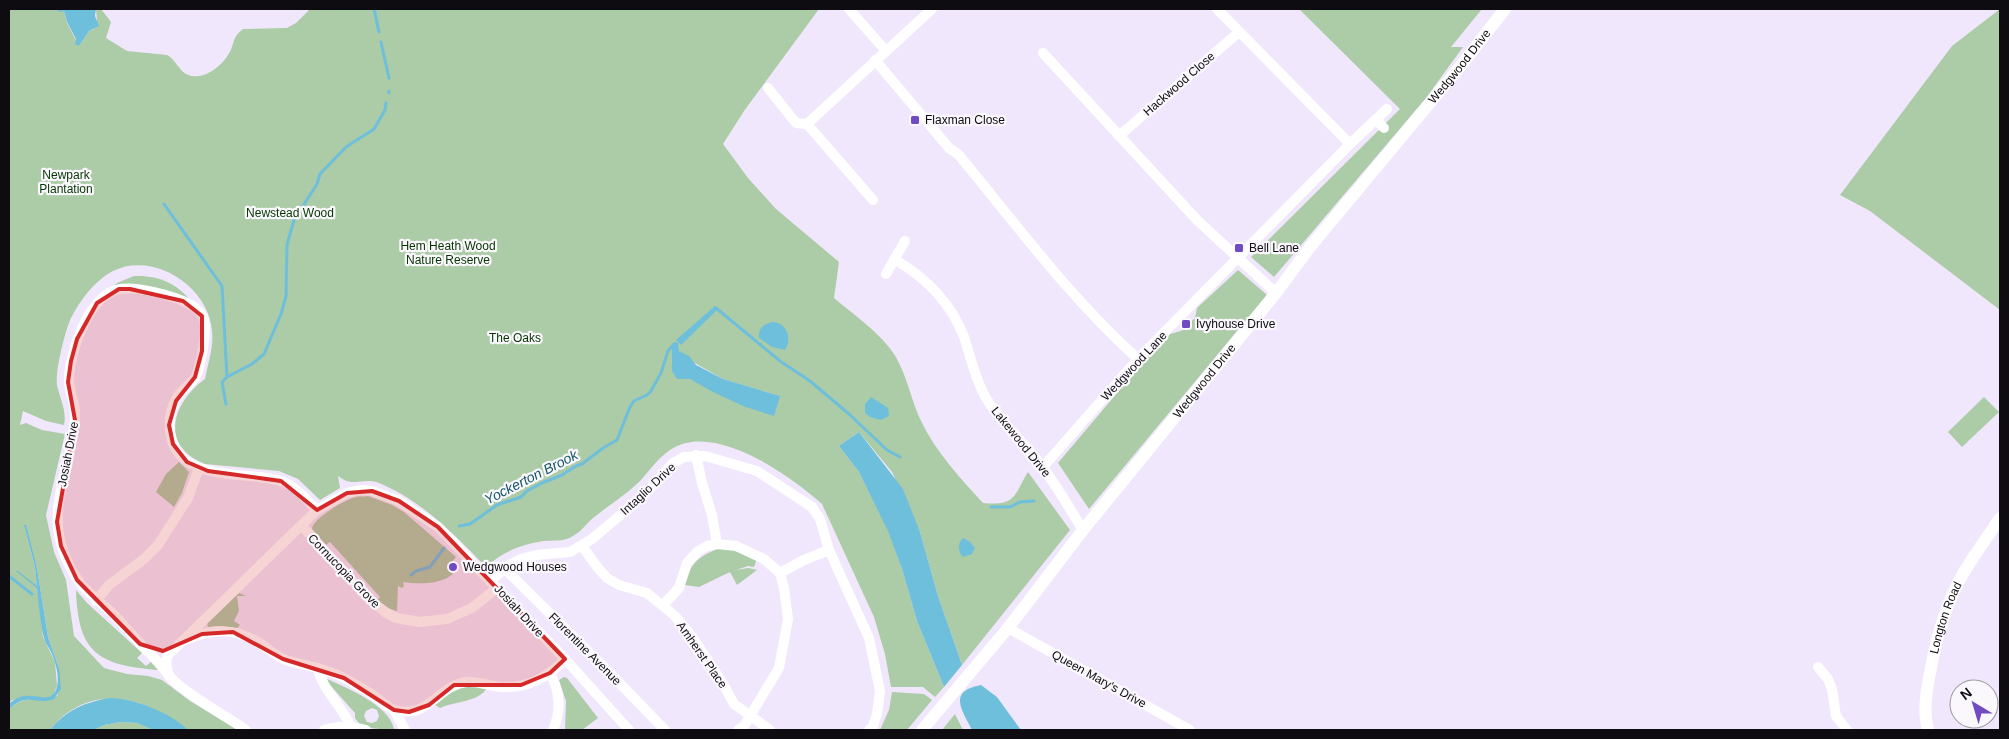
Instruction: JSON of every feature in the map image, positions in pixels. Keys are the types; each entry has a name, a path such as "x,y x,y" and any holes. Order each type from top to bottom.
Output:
{"street":[{"path":"849,9 886,50"},
{"path":"807,124 932,9"},
{"path":"1216,9 1350,144"},
{"name":"Wedgwood Drive","path":"922,730 1008,628 1083,530 1276,293 1310,247 1464,62 1505,9"},
{"name":"Hackwood Close","path":"1119,136 1238,32"},
{"path":"1043,53 1197,220 1276,293"},
{"path":"875,60 949,148 958,154 1082,303 1138,359"},
{"path":"768,88 796,123 807,124 873,200"},
{"name":"Wedgwood Lane","path":"1043,468 1138,359 1350,144 1388,110"},
{"path":"1376,120 1384,128"},
{"path":"886,274 905,241"},
{"name":"Lakewood Drive","path":"894,259 920,276 931,286 956,319 977,382 986,398 1013,434 1043,468 1083,530"},
{"name":"Josiah Drive","path":"246,730 179,686 152,654 109,611 96,601 77,580 61,546 57,522 57,506 72,444 75,420 68,382 71,361 81,332 97,303 107,294 119,289 130,288 170,297 192,306 200,312 204,320 202,351 196,377 176,401 169,426 173,444 186,462 198,468 208,472 280,481 295,489 318,510"},
{"path":"696,455 712,515 717,544"},
{"name":"Intaglio Drive","path":"494,584 504,568 511,564 536,555 570,552 582,546 643,496 673,463 684,457 696,455 725,460 757,471 812,507 820,520 829,550 869,638 877,672 880,702 869,730"},
{"path":"96,601 109,585 144,559 158,545 183,506 198,468"},
{"name":"Josiah Drive","path":"177,645 318,510 347,492 372,491 399,501 438,527 494,584 630,730"},
{"name":"Longton Road","path":"1926,730 1926,692 1935,647 1950,602 1964,572 2000,518"},
{"name":"Cornucopia Grove","path":"302,526 368,598 385,612 396,618 420,622 446,619 472,608 494,584"},
{"path":"663,605 678,588 684,570 694,556 703,548 717,544 736,546 761,557 780,573 788,616 778,671 744,726 738,730"},
{"name":"Amherst Place","path":"582,546 607,578 619,585 647,593 663,605 693,638 734,704 750,717"},
{"path":"780,573 804,560 829,550"},
{"name":"Florentine Avenue","path":"504,568 665,730"},
{"name":"Queen Mary's Drive","path":"1008,628 1190,730"},
{"path":"140,644 164,651 202,634 214,631 233,632 250,638 283,659 318,668 344,678 394,710 409,712 420,710 429,705 454,685 466,682 487,683 505,687 521,685 536,681 550,673 565,660"},
{"path":"169,676 166,666 167,656 177,645"},
{"path":"1818,667 1828,679 1832,690 1836,716 1848,730"},
{"path":"318,668 320,678 346,715 351,727"},
{"path":"550,673 557,687 560,711 554,730"},
{"path":"394,710 405,730"},
{"path":"750,717 770,730"},
{"path":"324,730 335,727 351,727 366,730"}],"highlighted area":[{"path":"119,289 130,289 183,301 202,316 202,351 195,377 176,401 169,425 173,444 187,462 208,471 281,481 317,510 347,493 372,491 399,501 438,527 565,659 550,673 521,685 454,685 429,705 409,712 394,710 344,678 283,659 233,632 202,634 163,651 140,644 77,580 61,546 57,522 75,420 68,382 71,361 77,339 97,303"}],"green space":[{"name":"Hem Heath Wood Nature Reserve","path":"9,9 57,9 64,11 67,23 79,46 89,31 94,29 97,21 96,9 101,9 111,22 106,38 127,51 167,55 186,74 198,76 210,72 225,60 237,35 243,29 287,28 296,23 310,9 819,9 744,111 723,144 748,178 776,209 839,262 834,298 879,336 894,354 927,432 941,454 983,503 994,504 1008,501 1016,494 1028,472 1070,530 962,665 938,596 920,532 892,472 859,432 839,446 859,472 889,531 917,621 944,687 935,697 923,687 891,687 885,654 874,617 822,504 772,467 750,455 729,447 708,442 688,443 670,450 658,460 641,480 570,538 528,544 506,553 486,567 437,519 395,490 379,483 369,481 350,482 338,476 340,488 320,500 298,479 279,471 205,464 190,456 181,446 176,436 175,424 178,412 185,400 205,379 212,343 209,315 201,300 190,287 177,277 162,270 145,266 129,266 113,271 94,285 71,318 61,351 57,379 64,410 64,425 46,421 23,411 20,425 26,423 42,430 65,434 46,515 54,552 66,580 74,636 104,668 162,680 190,701 238,730 188,730 156,710 127,700 112,699 85,703 72,709 50,730 9,730 9,709 16,704 29,700 46,700 58,695 59,668 48,637 37,568 24,525 35,567 43,637 55,662 57,686 53,695 48,698 12,700 9,704","holes":["693,362 723,379 779,396 774,415 690,379 680,379"]},
{"path":"1299,9 1482,9 1451,47 1463,47 1426,98 1274,277 1251,257 1400,109"},
{"path":"2000,9 2000,310 1870,211 1840,195 1952,46"},
{"path":"1238,270 1267,295 1089,509 1058,463 1145,360 1170,334 1181,331 1195,318 1197,308"},
{"path":"134,276 151,277 174,285 192,303 109,290 117,283"},
{"path":"1984,397 1999,412 1962,447 1948,432"},
{"path":"179,462 189,472 182,493 174,507 156,492 166,474"},
{"path":"368,496 392,505 404,512 456,557 447,568 453,574 448,578 429,583 403,582 404,586 402,588 398,586 397,611 390,609 377,600 380,597 330,542 326,545 312,529 317,520 338,505 356,497"},
{"path":"720,548 731,549 757,559 754,567 748,566 736,570 748,568 757,570 737,585 730,572 699,587 685,585 687,577 696,561"},
{"path":"76,590 87,603 142,653 137,658 146,666 151,662 158,670 120,664 106,659 95,652 87,642 81,628"},
{"path":"239,593 246,596 237,596 239,611 234,621 240,625 237,628 208,627 207,623"},
{"path":"564,677 567,678 598,718 582,730 565,730 566,701 559,680"},
{"path":"327,679 366,698 384,712 391,720 394,729 362,727 355,718 355,713 331,686 326,683","holes":["372,708 377,710 379,716 377,721 367,722 364,716 366,711"]},
{"path":"467,685 487,688 483,693 472,699 440,708 435,705 450,691"},
{"path":"892,692 924,694 932,700 907,730 880,730 889,710"},
{"path":"955,714 963,730 942,730"},
{"path":"121,722 137,723 153,730 94,730 104,725"}],"water":[{"path":"57,9 96,9 95,16 99,26 89,31 79,46 75,44 76,39 67,22 64,11 59,12"},
{"path":"715,306 718,309 681,345 676,340"},
{"path":"772,322 781,325 787,332 788,341 785,350 772,347 759,338 759,332 762,327"},
{"path":"675,342 678,343 679,351 689,356 696,365 723,379 780,396 774,416 743,406 690,379 677,379 672,371 672,345"},
{"path":"871,397 888,408 889,416 881,420 870,417 865,413 865,404"},
{"path":"859,432 903,489 920,532 938,596 962,665 944,687 917,621 902,569 888,531 859,472 839,446"},
{"path":"24,525 26,525 37,568 48,637 59,668 61,689 54,699 47,701 22,701 9,709 9,704 22,697 48,697 52,695 58,681 55,662 43,632 37,588 16,571 37,586 35,567"},
{"path":"963,538 969,541 975,548 972,554 963,557 959,548"},
{"path":"981,685 997,697 1021,730 972,730 961,708 961,696 971,688"},
{"path":"110,698 130,701 162,712 188,730 153,730 137,723 121,722 104,725 94,730 50,730 69,712 92,702"}],"waterway":[{"path":"374,9 379,32"},
{"path":"381,42 389,78"},
{"path":"226,404 222,382 227,377 252,364 264,354 281,314 286,296 287,245 294,220 317,184 320,174 346,147 374,129 385,110 386,103"},
{"path":"164,204 222,286 227,377"},
{"path":"716,308 780,361 810,381 887,450 900,457"},
{"name":"Yockerton Brook","path":"459,526 470,524 497,505 521,497 527,491 562,475 617,440 630,407 634,401 651,391 661,373 668,351 674,344"},
{"path":"991,507 1010,507 1020,502 1034,501"},
{"name":"Yockerton Brook","path":"411,575 416,571 430,567 444,548"},
{"path":"9,576 32,594"}],"place":[{"name":"Flaxman Close","path":"915,120"},
{"name":"Bell Lane","path":"1239,248"},
{"name":"Ivyhouse Drive","path":"1186,324"},
{"name":"Wedgwood Houses","path":"453,567"}],"park label":[{"name":"Newpark Plantation","path":"66,182"},
{"name":"Newstead Wood","path":"290,213"},
{"name":"The Oaks","path":"515,338"}]}
